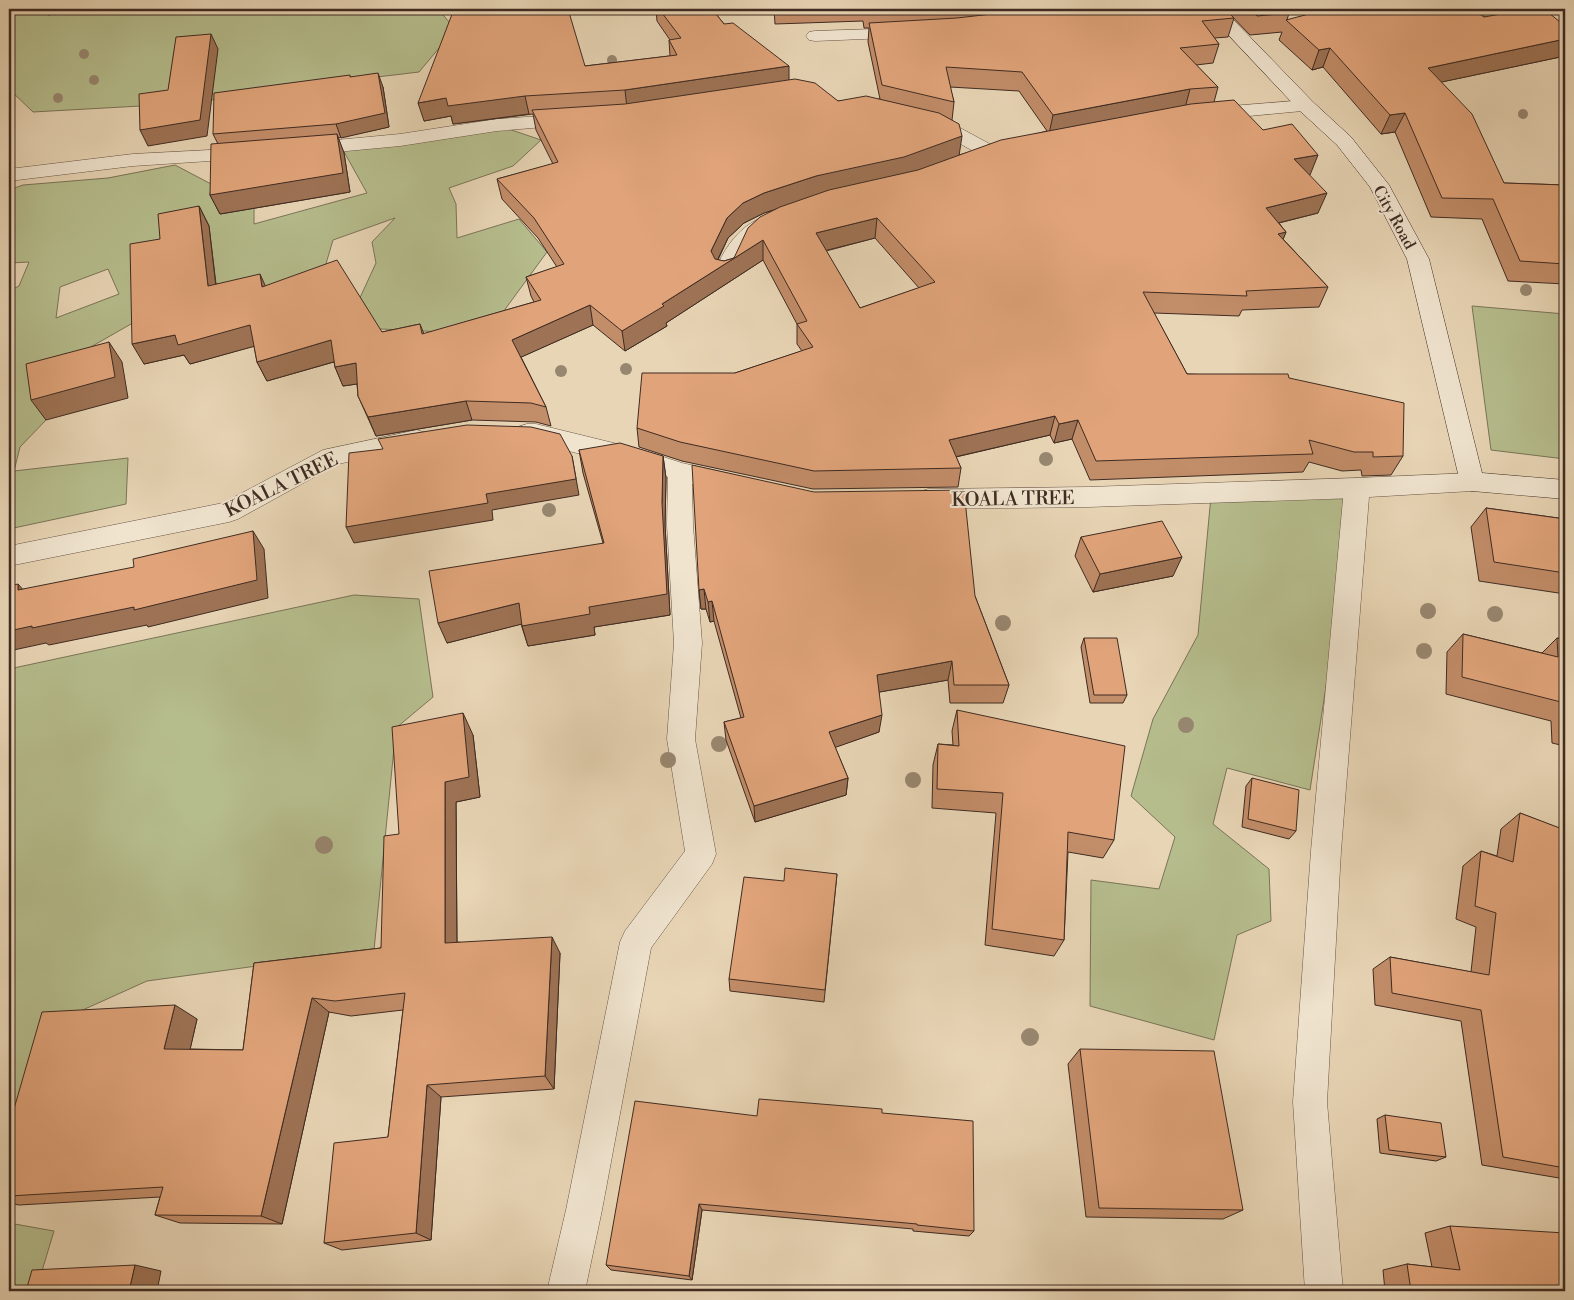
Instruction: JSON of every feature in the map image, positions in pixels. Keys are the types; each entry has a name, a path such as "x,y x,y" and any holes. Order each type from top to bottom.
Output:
{"street":[{"name":"City Road","path":"1214,9 1306,106 1344,140 1379,185 1418,259 1472,482"},
{"path":"815,36 923,32"},
{"path":"1185,116 1306,106"},
{"path":"912,118 944,127 1001,151 950,168"},
{"path":"9,175 133,160 275,152 400,140 497,125 587,119"},
{"path":"724,272 738,244 752,230 789,214"},
{"path":"509,432 536,433 642,459 680,472 756,488"},
{"name":"KOALA TREE","path":"9,556 230,512 332,456 436,436"},
{"path":"566,1291 584,1210 636,942 701,854 681,739 688,643 680,525 680,472"},
{"name":"KOALA TREE","path":"902,500 1098,497 1472,482 1565,490"},
{"path":"1324,1291 1310,1102 1326,851 1357,488"}],"green space":[{"path":"9,9 438,9 455,29 419,72 268,90 194,103 33,112 9,89"},
{"path":"1475,9 1565,9 1565,12 1491,21"},
{"path":"497,125 541,140 513,166 449,188 456,204 457,238 519,219 547,252 487,334 339,327 358,302 376,263 372,242 395,218 333,240 323,274 145,316 61,364 41,384 46,420 20,447 14,471 128,458 126,504 9,529 9,291 19,286 29,262 9,263 9,190 23,185 108,178 175,165 213,185 254,193 254,224 367,193 343,150","holes":["108,269 119,294 56,318 60,287"]},
{"path":"1472,306 1565,314 1565,459 1491,450"},
{"path":"1211,496 1355,499 1310,790 1227,768 1213,824 1269,869 1271,921 1237,935 1214,1040 1090,1006 1091,880 1159,889 1175,837 1131,796 1153,719 1198,635"},
{"path":"354,595 419,599 433,697 396,728 374,950 147,981 76,1013 9,1159 9,669"},
{"path":"9,1223 54,1231 36,1291 9,1291"}],"building":[{"path":"454,9 568,9 585,66 677,55 669,40 681,38 659,9 712,9 724,24 733,23 789,66 625,90 525,96 448,106 446,98 418,103"},
{"path":"1035,9 1225,9 1234,18 1202,21 1219,44 1180,48 1218,87 1190,89 1053,115 1022,72 946,67 954,102 882,85 869,23 957,18"},
{"path":"1250,9 1285,9 1289,13 1257,16"},
{"path":"1328,9 1472,9 1484,17 1529,9 1544,9 1565,26 1565,39 1428,68 1472,114 1504,183 1565,185 1565,264 1520,261 1493,199 1442,198 1405,113 1390,115 1330,48 1319,50 1286,20"},
{"path":"211,34 200,120 140,130 139,94 168,90 176,37"},
{"path":"378,73 385,113 336,124 213,134 214,93"},
{"path":"795,79 815,83 838,101 866,96 939,113 959,124 962,136 904,157 816,176 764,193 743,203 727,218 711,251 715,259 724,261 734,258 748,228 760,217 780,207 829,190 918,170 1001,140 1191,104 1234,100 1263,130 1292,124 1318,155 1294,159 1327,193 1266,208 1286,232 1278,234 1328,287 1246,291 1247,296 1143,292 1187,374 1288,374 1289,378 1404,403 1403,456 1373,457 1373,452 1354,452 1309,440 1313,454 1096,461 1078,420 1059,424 1055,416 949,440 961,468 814,471 680,442 637,428 642,373 735,373 813,347 797,324 807,321 763,240 662,304 664,306 622,331 590,305 512,340 546,407 531,403 466,401 368,417 358,396 356,363 335,367 331,340 257,362 250,325 178,345 175,335 132,344 130,244 160,239 158,214 199,206 208,286 260,274 262,287 337,260 382,332 420,324 422,334 541,300 526,277 564,264 534,218 497,179 558,162 532,110 625,104","holes":["877,218 935,282 860,308 816,233"]},
{"path":"337,134 343,173 210,195 211,144"},
{"path":"109,342 115,377 31,400 26,364"},
{"path":"467,425 531,427 560,434 572,456 576,479 486,494 488,503 346,527 349,453 383,449 378,439"},
{"path":"620,443 663,456 662,503 667,594 589,607 590,614 522,626 519,603 438,623 429,571 604,543 579,450"},
{"path":"692,465 814,492 964,490 975,596 1009,685 954,685 952,661 877,675 882,715 829,732 848,778 754,806 724,722 744,717 712,601 708,602 704,589 699,590"},
{"path":"1486,508 1565,519 1565,573 1494,562"},
{"path":"1162,521 1182,557 1100,574 1081,537"},
{"path":"253,531 257,580 134,610 134,607 9,631 9,586 18,584 18,590 134,567 133,559"},
{"path":"1463,634 1558,657 1557,638 1565,640 1565,703 1462,677"},
{"path":"1084,638 1117,638 1127,695 1094,695"},
{"path":"957,710 1125,746 1114,840 1068,832 1064,940 992,929 1003,793 937,789 938,744 959,746"},
{"path":"463,713 469,777 445,782 445,943 552,937 545,1076 427,1085 416,1233 324,1243 334,1143 388,1137 405,993 335,1001 312,998 261,1216 155,1215 163,1187 9,1196 9,1126 42,1012 175,1005 164,1049 243,1050 254,963 381,948 384,836 399,834 392,727"},
{"path":"1252,778 1299,790 1296,831 1248,819"},
{"path":"1520,813 1565,830 1565,1168 1503,1157 1481,1010 1392,993 1390,957 1489,975 1496,913 1475,906 1481,851 1513,862"},
{"path":"785,868 837,874 825,990 729,979 744,877 784,881"},
{"path":"1080,1049 1214,1051 1243,1210 1099,1208"},
{"path":"759,1099 882,1109 882,1113 973,1121 974,1231 699,1204 689,1276 606,1265 635,1101 757,1116"},
{"path":"1385,1115 1441,1123 1446,1157 1389,1150"},
{"path":"1450,1226 1565,1233 1565,1291 1411,1291 1407,1264 1460,1270"},
{"path":"135,1265 129,1291 26,1291 32,1270"}]}
